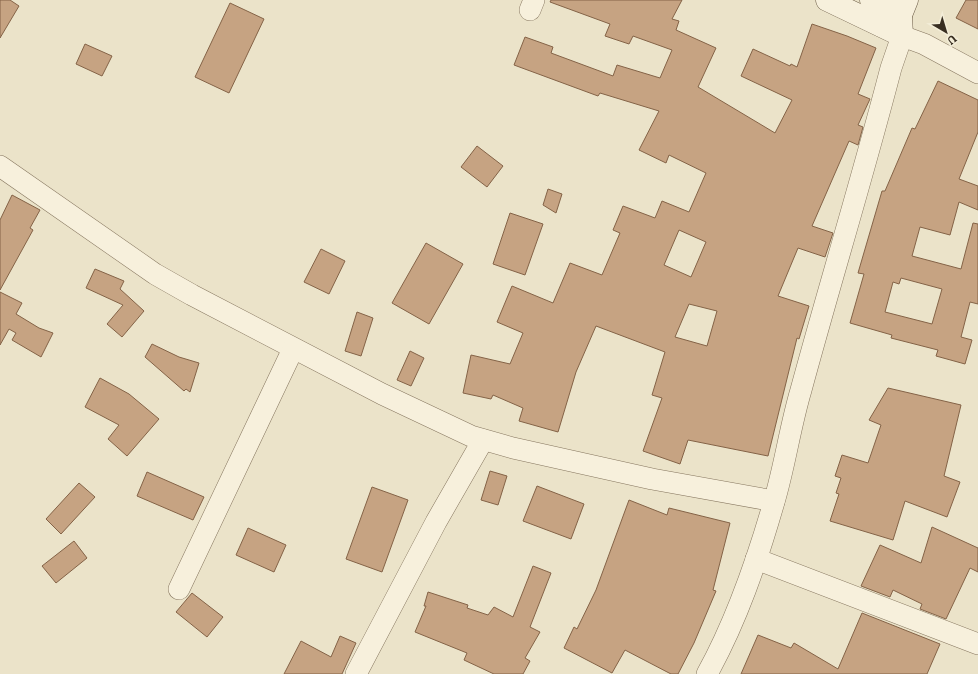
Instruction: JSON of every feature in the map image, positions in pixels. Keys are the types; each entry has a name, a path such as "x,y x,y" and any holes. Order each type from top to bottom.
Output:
{"street":[{"path":"827,0 902,36 924,44 978,73"},
{"path":"870,0 904,7 924,44"},
{"path":"707,674 726,639 756,559 774,501 800,391 902,36 904,7"},
{"path":"0,166 155,274 293,349 382,394 483,440 652,479 774,501"},
{"path":"179,589 293,349"},
{"path":"356,674 436,522 483,440"},
{"path":"756,559 978,644"}],"building":[{"path":"0,0 10,0 19,6 0,38"},
{"path":"551,0 682,0 672,19 679,21 676,30 716,48 698,87 775,133 792,100 741,76 753,49 790,66 791,64 797,67 812,24 876,48 858,94 870,99 858,125 863,127 858,145 849,141 812,226 833,233 825,257 798,248 778,296 809,306 799,339 797,338 768,456 688,440 680,464 643,451 662,398 652,395 665,352 596,326 576,372 558,432 519,421 523,408 493,395 491,399 463,393 471,355 510,364 523,333 497,322 512,286 553,303 570,263 602,275 620,233 613,230 623,206 655,218 662,201 689,212 706,173 669,155 666,163 639,150 659,111 600,93 598,96 514,65 525,37 553,47 551,53 613,76 617,65 660,78 672,50 633,36 629,44 605,36 610,24 550,2","holes":["679,230 706,242 691,277 664,265","689,304 717,311 707,346 675,337"]},
{"path":"966,0 978,0 978,29 956,18"},
{"path":"230,3 264,19 229,93 195,77"},
{"path":"85,44 112,56 102,76 76,64"},
{"path":"938,81 978,100 978,132 959,179 978,186 978,210 959,202 950,235 920,227 912,256 961,269 973,223 978,224 978,304 970,302 961,337 972,340 965,364 936,356 938,350 891,338 892,335 850,323 864,274 858,273 882,191 885,191 912,128 915,129","holes":["901,278 942,289 932,324 885,312 893,282 899,284"]},
{"path":"477,146 503,166 487,187 461,167"},
{"path":"548,189 562,194 556,213 543,205"},
{"path":"12,195 40,210 30,228 33,230 0,290 0,220"},
{"path":"510,213 543,224 525,275 493,264"},
{"path":"426,243 463,264 429,324 392,303"},
{"path":"321,249 345,261 329,294 304,282"},
{"path":"95,269 124,281 120,289 144,311 122,337 107,324 123,305 86,288"},
{"path":"0,292 22,303 16,314 39,328 53,333 41,357 12,340 16,333 9,329 0,345"},
{"path":"357,312 373,318 361,356 345,351"},
{"path":"152,344 179,357 199,363 190,392 186,389 184,391 145,357"},
{"path":"410,351 424,358 411,386 397,380"},
{"path":"100,378 129,394 159,419 127,456 108,439 119,425 85,407"},
{"path":"888,388 961,405 944,476 960,482 947,517 905,501 893,540 830,521 839,494 836,493 841,478 835,476 842,455 868,463 881,425 869,420"},
{"path":"490,471 507,476 498,505 481,500"},
{"path":"147,472 204,497 193,520 137,496"},
{"path":"79,483 95,497 61,534 46,519"},
{"path":"537,486 584,504 571,539 523,521"},
{"path":"372,487 408,500 382,572 346,559"},
{"path":"629,500 667,515 669,508 730,523 713,590 716,591 694,643 678,674 671,674 625,650 612,673 564,648 574,627 577,629 596,590"},
{"path":"932,527 978,548 978,572 970,568 946,619 920,609 922,604 893,590 890,597 861,586 880,545 921,563"},
{"path":"248,528 286,545 274,572 236,555"},
{"path":"74,541 87,558 56,583 42,566"},
{"path":"533,566 551,573 530,627 540,632 525,658 530,661 523,674 494,674 464,660 467,653 415,632 426,606 424,606 428,592 468,605 467,608 488,615 494,607 513,617"},
{"path":"192,593 223,617 207,637 176,612"},
{"path":"862,613 940,644 927,674 741,674 758,635 791,648 794,643 838,669"},
{"path":"340,636 356,643 342,674 284,674 301,641 331,657"}]}
